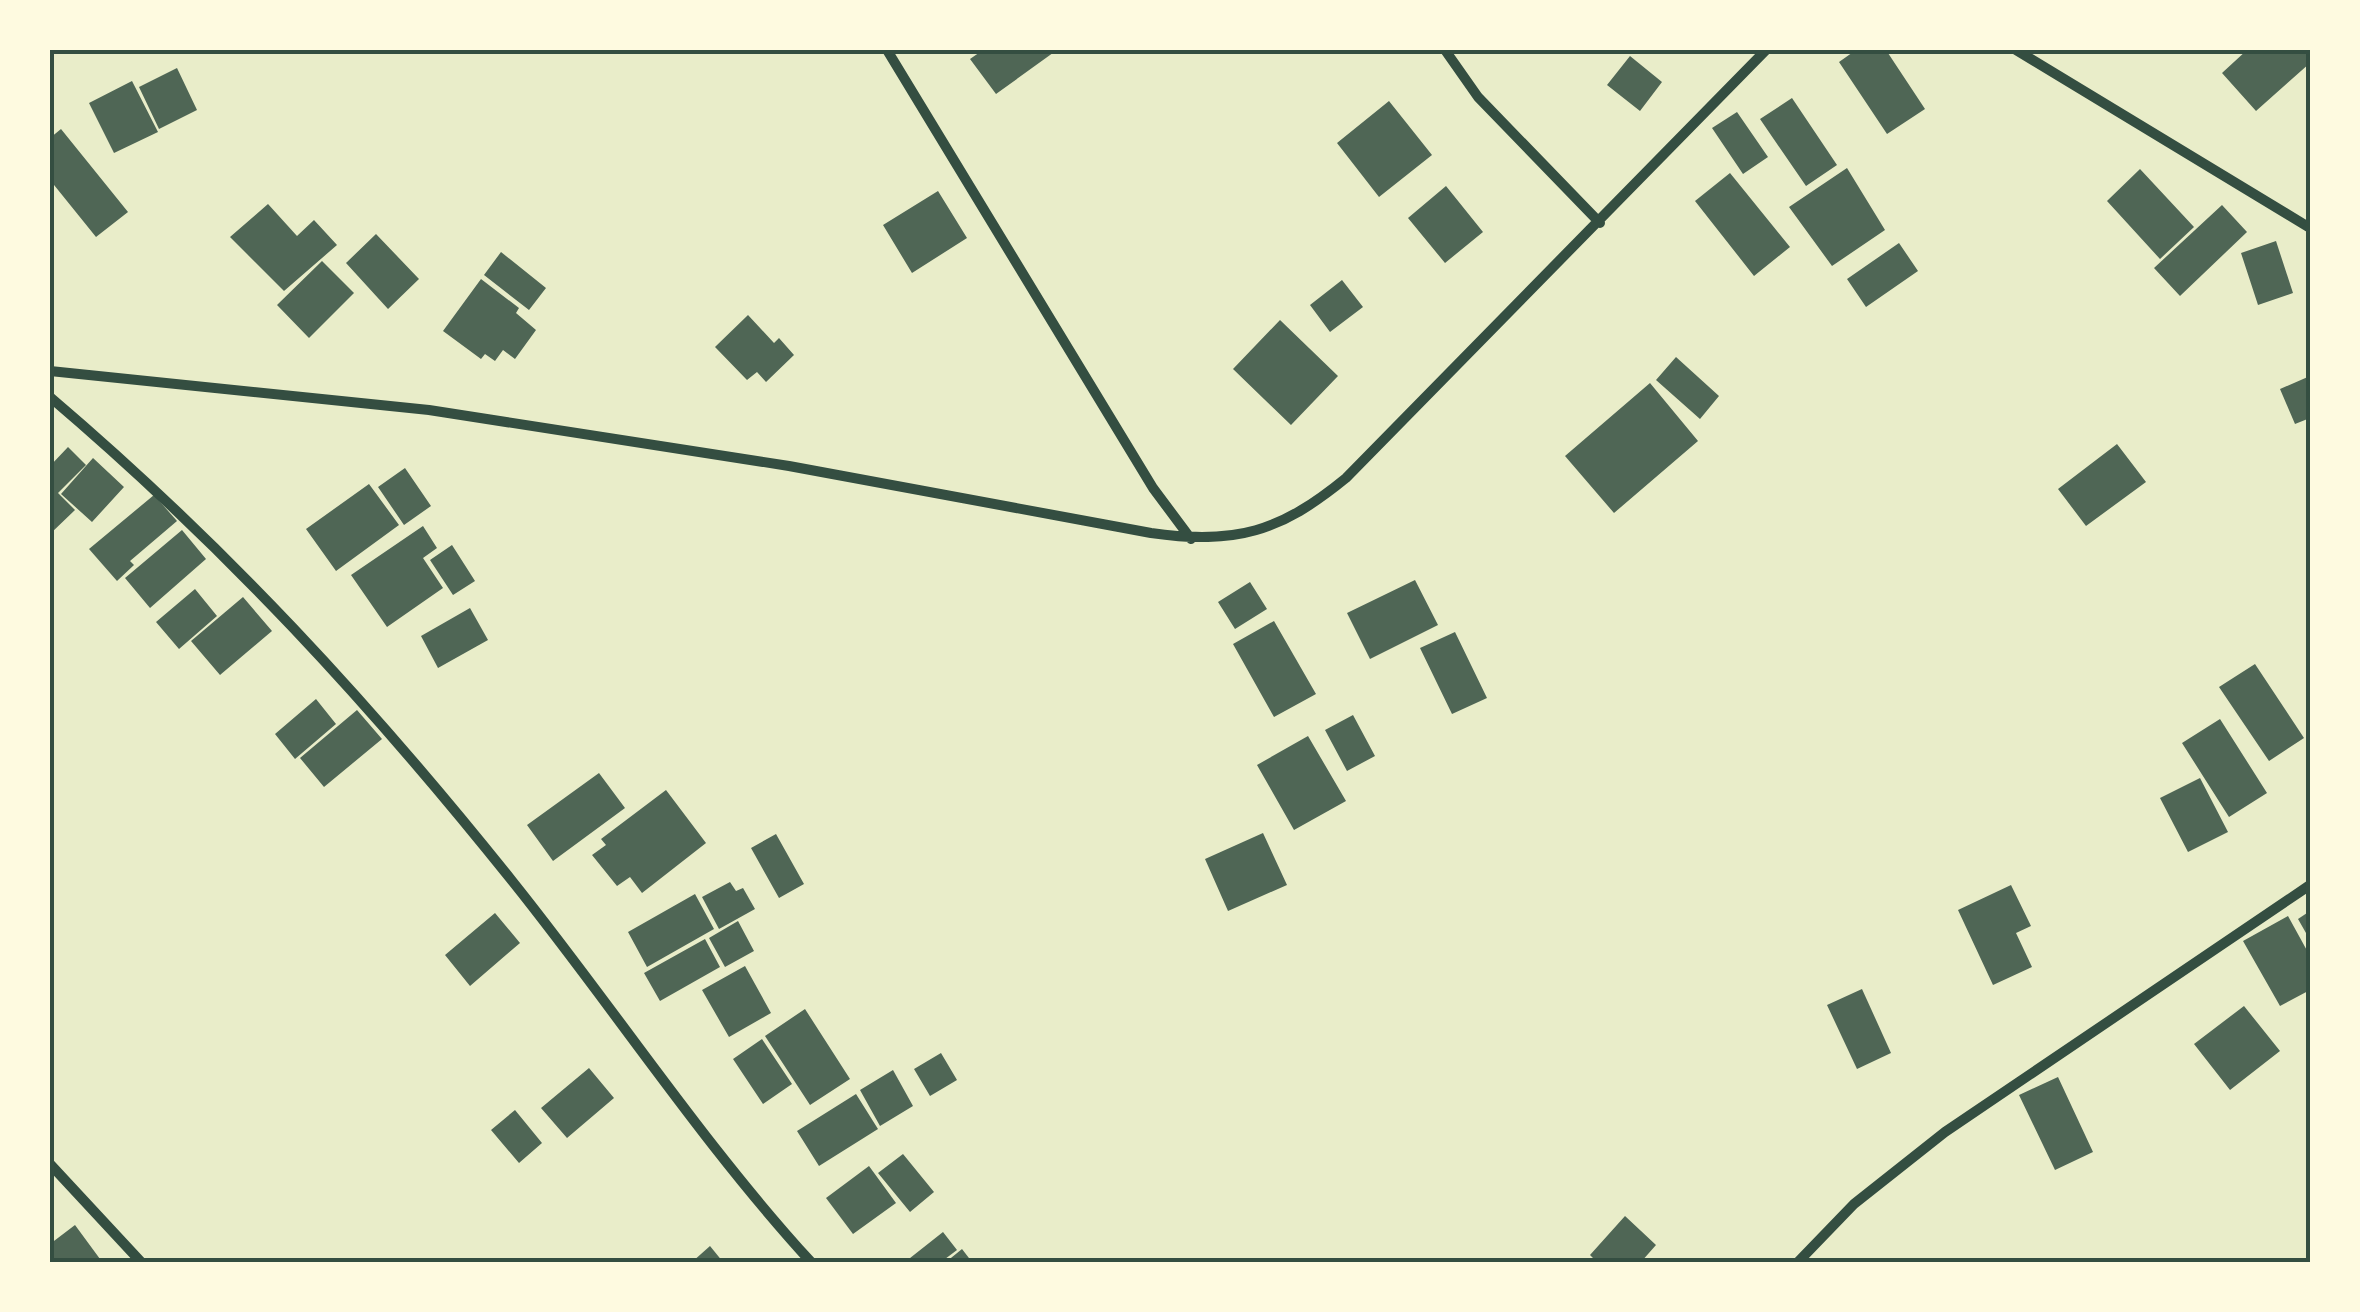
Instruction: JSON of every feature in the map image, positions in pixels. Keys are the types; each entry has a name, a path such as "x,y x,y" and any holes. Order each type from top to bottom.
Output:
{"street":[{"path":"887,50 1152,488 1192,538"},
{"path":"1445,50 1478,96 1600,223"},
{"path":"50,372 448,413 790,466 1192,538 1240,536 1265,529 1324,496 1600,223 1766,50"},
{"path":"2016,50 2310,228"},
{"path":"50,396 236,564 305,636 513,882 689,1116 812,1262"},
{"path":"1798,1262 1854,1204 1931,1143 2310,885"},
{"path":"50,1164 140,1262"}],"building":[{"path":"983,50 1057,50 996,94 970,59"},
{"path":"1856,50 1886,50 1925,109 1887,134 1839,62"},
{"path":"2247,50 2310,50 2310,63 2256,111 2222,73"},
{"path":"1630,56 1662,82 1640,111 1607,85"},
{"path":"177,68 197,110 159,129 139,87"},
{"path":"132,81 158,132 114,153 89,103"},
{"path":"1792,98 1837,165 1806,186 1760,119"},
{"path":"1389,101 1432,155 1379,197 1337,143"},
{"path":"1737,112 1768,157 1743,174 1712,128"},
{"path":"61,129 128,212 96,237 50,180 50,138"},
{"path":"1847,168 1885,230 1832,266 1789,207"},
{"path":"2140,169 2194,227 2160,259 2107,201"},
{"path":"1730,173 1790,247 1754,276 1695,201"},
{"path":"1446,186 1483,232 1445,263 1408,218"},
{"path":"938,191 967,238 912,273 883,225"},
{"path":"268,204 297,236 314,220 337,245 284,291 230,237"},
{"path":"2222,205 2247,232 2180,296 2154,268"},
{"path":"376,234 419,279 388,309 346,263"},
{"path":"2276,241 2293,293 2258,305 2241,253"},
{"path":"1899,243 1918,271 1866,307 1847,279"},
{"path":"501,252 546,288 529,310 484,275"},
{"path":"322,261 354,293 309,338 277,305"},
{"path":"481,279 519,308 516,313 536,330 515,359 503,350 495,361 485,354 481,359 443,331"},
{"path":"1342,280 1363,307 1330,332 1310,305"},
{"path":"748,315 774,343 779,338 794,355 766,382 757,372 747,380 715,347"},
{"path":"1280,320 1338,376 1291,425 1233,369"},
{"path":"1676,357 1719,396 1700,419 1656,380"},
{"path":"2310,376 2310,418 2295,424 2280,389"},
{"path":"1650,383 1698,441 1614,513 1565,456"},
{"path":"2117,444 2146,482 2086,526 2058,489"},
{"path":"68,447 86,465 58,493 75,510 50,534 50,466"},
{"path":"93,458 124,487 92,522 61,494"},
{"path":"405,468 431,506 404,525 378,487"},
{"path":"369,484 399,525 336,571 306,529"},
{"path":"154,495 177,521 130,561 134,565 117,581 89,549"},
{"path":"423,526 437,548 423,558 443,588 387,627 351,575"},
{"path":"182,530 206,559 150,608 125,578"},
{"path":"452,545 475,581 453,595 430,560"},
{"path":"1415,580 1438,625 1370,659 1347,613"},
{"path":"1250,582 1267,609 1235,629 1218,602"},
{"path":"195,589 217,616 179,649 156,622"},
{"path":"243,597 272,631 220,675 191,641"},
{"path":"470,608 488,640 438,668 421,636"},
{"path":"1274,621 1316,694 1274,717 1233,644"},
{"path":"1455,632 1487,698 1452,714 1420,648"},
{"path":"2255,664 2304,738 2269,761 2219,687"},
{"path":"316,699 336,724 295,759 275,734"},
{"path":"357,710 382,739 324,787 300,758"},
{"path":"1353,715 1375,756 1347,771 1325,730"},
{"path":"2220,719 2267,793 2229,817 2182,743"},
{"path":"1308,736 1346,801 1294,830 1257,765"},
{"path":"599,773 625,808 553,861 527,825"},
{"path":"2200,778 2228,832 2188,852 2160,798"},
{"path":"666,790 706,843 642,893 630,877 617,886 592,855 606,845 601,839"},
{"path":"1263,833 1287,885 1228,911 1205,859"},
{"path":"776,834 804,884 779,898 751,848"},
{"path":"730,882 736,891 743,888 755,909 719,929 702,897"},
{"path":"2011,885 2031,926 2016,933 2032,967 1993,985 1958,910"},
{"path":"695,894 714,929 647,967 628,932"},
{"path":"2310,911 2310,940 2298,919"},
{"path":"495,913 520,943 470,986 445,955"},
{"path":"2288,916 2310,956 2310,990 2280,1006 2243,941"},
{"path":"738,921 754,951 725,967 709,938"},
{"path":"705,939 720,967 660,1001 644,973"},
{"path":"745,966 771,1013 729,1037 702,990"},
{"path":"1862,989 1891,1053 1857,1069 1827,1005"},
{"path":"2244,1006 2280,1051 2230,1090 2194,1044"},
{"path":"805,1009 850,1079 810,1105 765,1036"},
{"path":"762,1039 792,1084 763,1104 733,1059"},
{"path":"941,1053 957,1080 930,1096 914,1069"},
{"path":"589,1068 614,1098 567,1138 541,1108"},
{"path":"893,1070 913,1106 880,1126 860,1090"},
{"path":"2058,1077 2093,1152 2055,1170 2019,1095"},
{"path":"856,1094 878,1129 819,1166 797,1131"},
{"path":"515,1110 542,1143 519,1163 491,1130"},
{"path":"903,1154 934,1192 910,1212 878,1173"},
{"path":"869,1166 896,1203 853,1234 826,1198"},
{"path":"1625,1216 1656,1245 1641,1262 1597,1262 1590,1255"},
{"path":"75,1225 100,1259 50,1262 50,1244"},
{"path":"943,1232 957,1250 941,1262 905,1262"},
{"path":"710,1246 723,1262 692,1262"},
{"path":"962,1249 972,1262 946,1262"}]}
